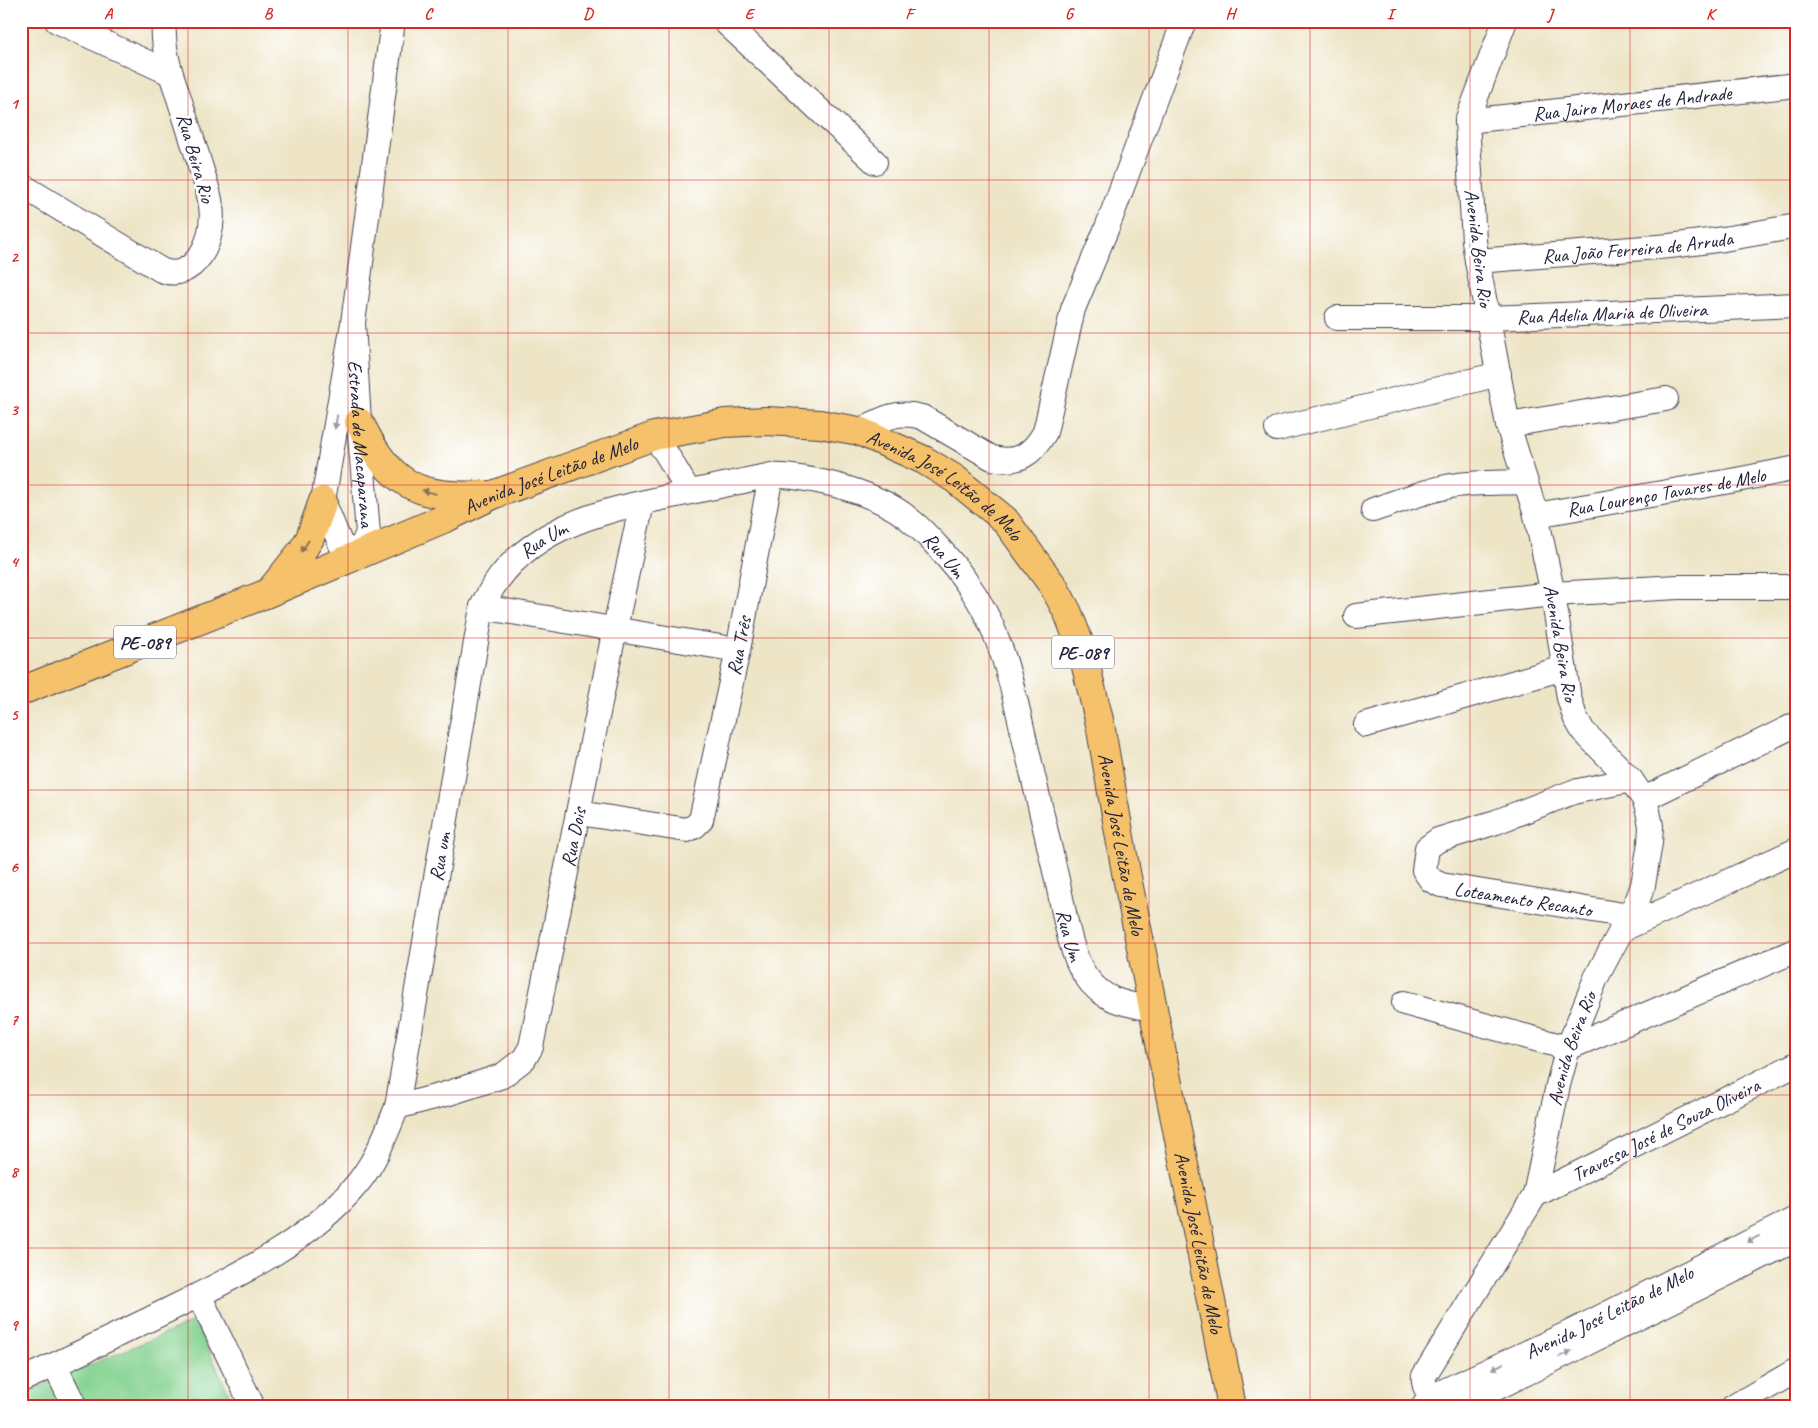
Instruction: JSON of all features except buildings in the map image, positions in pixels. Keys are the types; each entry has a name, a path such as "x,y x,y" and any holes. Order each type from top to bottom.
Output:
{"main road":[{"name":"Avenida José Leitão de Melo","path":"21,691 268,593 448,517 495,494 654,436 725,423 766,421 820,424 859,431 924,460 955,479 1005,520 1054,587 1068,613 1082,650 1100,724 1126,872 1232,1407"},
{"path":"359,422 376,452 390,470 414,487 430,493 449,496 495,494"},
{"path":"268,593 310,538 323,501"}],"street":[{"path":"57,21 170,73"},
{"name":"Rua Beira Rio","path":"21,185 161,270 173,274 187,270 200,258 208,239 211,223 211,206 170,73 164,40 164,21"},
{"path":"724,21 875,162"},
{"path":"859,431 881,419 894,415 910,414 922,417 998,460 1013,461 1032,451 1038,444 1045,432 1073,309 1108,225 1184,21"},
{"name":"Avenida Beira Rio","path":"1431,1404 1423,1380 1424,1376 1535,1195 1558,1085 1568,1048 1596,978 1643,884 1651,826 1648,811 1638,789 1583,731 1575,717 1569,698 1554,594 1536,515 1524,482 1508,425 1477,261 1474,241 1467,121 1505,21"},
{"name":"Estrada de Macaparana","path":"353,323 368,533 358,554 342,545 323,501 353,323 393,24"},
{"name":"Rua Jairo Moraes de Andrade","path":"1467,121 1797,85"},
{"name":"Rua João Ferreira de Arruda","path":"1477,261 1670,246 1797,226"},
{"name":"Rua Adelia Maria de Oliveira","path":"1337,318 1488,318 1797,305"},
{"path":"1277,429 1499,374"},
{"path":"1508,425 1666,400"},
{"path":"654,436 689,492"},
{"name":"Rua Lourenço Tavares de Melo","path":"1536,515 1797,468"},
{"name":"Rua Um","path":"482,607 490,588 498,578 531,547 548,535 593,515 642,503 771,475 830,484 859,492 892,508 910,519 970,586 1000,646 1014,694 1077,961 1088,980 1100,992 1120,1004 1153,1009"},
{"name":"Rua Três","path":"579,812 687,830 699,823 738,650 771,475"},
{"path":"1373,510 1452,486 1524,482"},
{"name":"Rua Dois","path":"397,1107 502,1076 519,1064 528,1054 531,1047 642,503"},
{"path":"1356,616 1554,594 1678,587 1797,587"},
{"path":"482,607 738,650"},
{"name":"Rua um","path":"21,1380 55,1366 199,1295 280,1250 335,1209 358,1183 381,1147 397,1107 482,607"},
{"path":"1366,725 1564,668"},
{"path":"1638,789 1797,724"},
{"name":"Loteamento Recanto","path":"1625,923 1441,886 1431,880 1424,870 1427,848 1438,840 1496,822 1573,792 1638,789"},
{"path":"1625,923 1797,850"},
{"path":"1404,1003 1568,1048 1797,950"},
{"name":"Travessa José de Souza Oliveira","path":"1535,1195 1797,1064"},
{"name":"Avenida José Leitão de Melo","path":"1458,1407 1720,1267 1797,1218"},
{"name":"Avenida José Leitão de Melo","path":"1431,1404 1567,1334 1720,1267 1797,1240"},
{"path":"199,1295 252,1407"},
{"path":"55,1366 75,1407"},
{"path":"1733,1407 1797,1370"}],"green space":[{"path":"195,1321 235,1407 21,1407 21,1394"}]}
